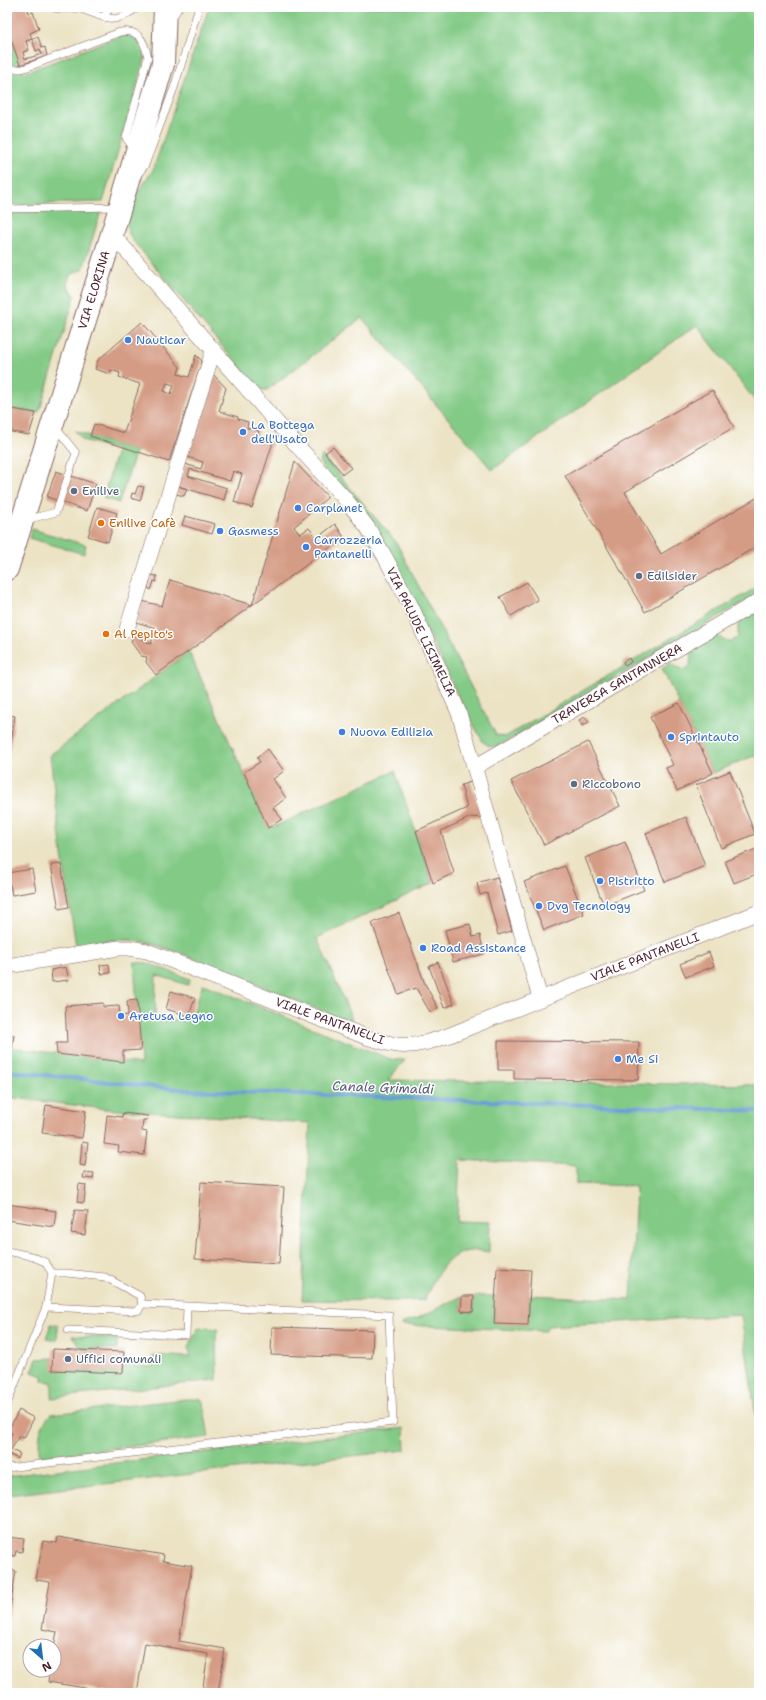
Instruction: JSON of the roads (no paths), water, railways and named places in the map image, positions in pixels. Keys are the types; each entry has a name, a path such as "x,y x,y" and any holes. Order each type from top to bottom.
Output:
{"main road":[{"name":"VIA ELORINA","path":"7,569 112,234 121,198 163,64 170,11"}],"street":[{"name":"VIA PALUDE LISIMELIA","path":"112,234 347,501 368,528 412,608 459,713 540,998"},
{"path":"127,629 214,351"},
{"name":"TRAVERSA SANTANNERA","path":"475,767 759,601"},
{"name":"VIALE PANTANELLI","path":"7,966 119,948 147,950 369,1038 397,1045 410,1045 430,1042 450,1035 759,912"}],"lane":[{"path":"103,17 111,7"},
{"path":"56,9 78,8 103,17 115,19 124,16 139,7"},
{"path":"7,209 121,198 146,165 174,88 199,7"},
{"path":"7,69 22,69 120,32 130,31 138,36 145,44 148,57 126,138 135,152"},
{"path":"22,522 56,512 76,453 52,424"},
{"path":"7,1251 31,1256 45,1262 52,1273 46,1307 7,1404"},
{"path":"46,1307 135,1311 139,1310 142,1304 140,1296 105,1277 52,1273"},
{"path":"7,1468 393,1422 389,1315 142,1304"},
{"path":"68,1330 186,1335 187,1307"}],"waterway":[{"name":"Canale Grimaldi","path":"7,1071 185,1090 759,1111"}],"place":[{"name":"Nauticar","path":"128,340"},
{"name":"La Bottega dell'Usato","path":"243,432"},
{"name":"Enilive","path":"74,491"},
{"name":"Carplanet","path":"298,508"},
{"name":"Enilive Cafè","path":"101,523"},
{"name":"Gasmess","path":"220,531"},
{"name":"Carrozzeria Pantanelli","path":"306,547"},
{"name":"Edilsider","path":"639,576"},
{"name":"Al Pepito's","path":"106,634"},
{"name":"Nuova Edilizia","path":"342,732"},
{"name":"Sprintauto","path":"671,737"},
{"name":"Riccobono","path":"574,784"},
{"name":"Pistritto","path":"600,881"},
{"name":"Dvg Tecnology","path":"539,906"},
{"name":"Road Assistance","path":"423,948"},
{"name":"Aretusa Legno","path":"121,1016"},
{"name":"Me Si","path":"618,1059"},
{"name":"Uffici comunali","path":"68,1359"}]}
